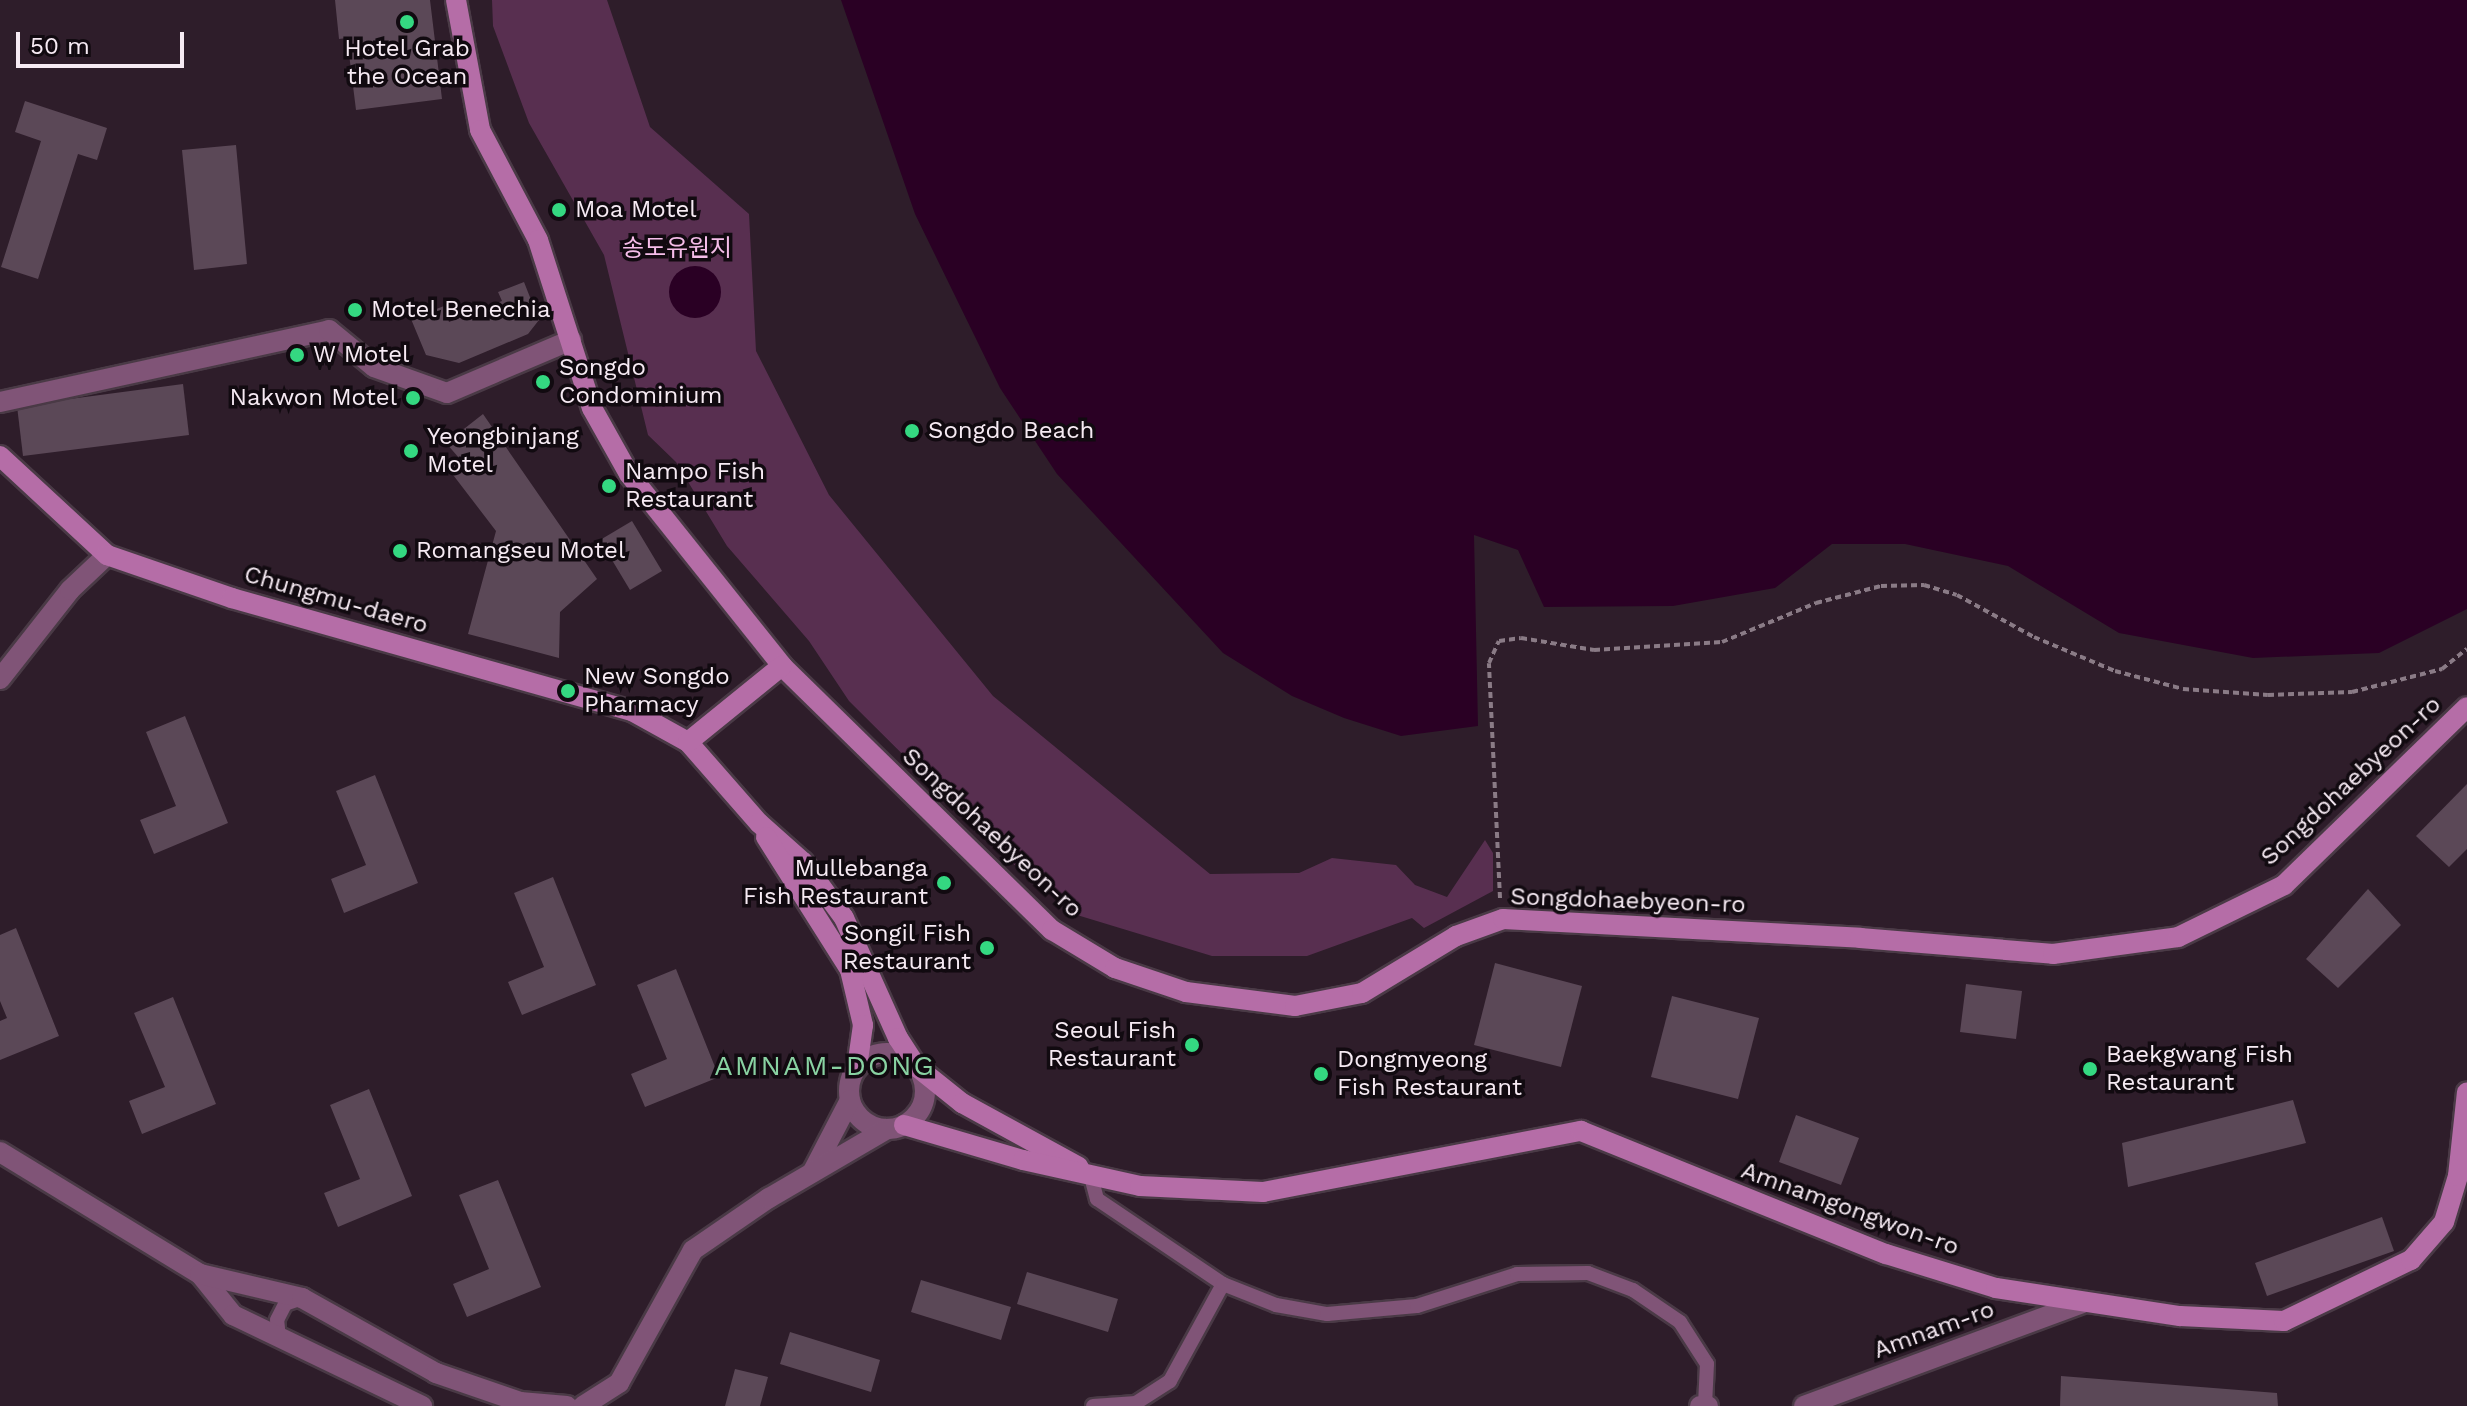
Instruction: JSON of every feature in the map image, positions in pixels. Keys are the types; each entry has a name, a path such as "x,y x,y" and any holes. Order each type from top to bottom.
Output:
{"street":[{"name":"Songdohaebyeon-ro","path":"456,0 480,130 538,240 592,408 629,474 782,666 1052,930 1115,968 1186,992 1295,1006 1362,993 1456,936 1501,920 1860,938 2053,954 2178,937 2284,885 2467,707"},
{"path":"0,402 329,330 374,367 447,393 571,340"},
{"name":"Chungmu-daero","path":"0,456 107,555 232,598 632,711 688,742"},
{"path":"0,679 70,590 107,555"},
{"path":"688,742 782,666"},
{"name":"Amnamgongwon-ro","path":"688,742 759,823 803,862 844,918 898,1038 917,1067 962,1103 1090,1173"},
{"name":"Amnamgongwon-ro","path":"759,823 850,970 863,1025 857,1067"},
{"path":"583,1406 619,1383 693,1250 813,1171 917,1115 924,1099 917,1067 887,1052 857,1067 850,1100 813,1171"},
{"name":"Amnamgongwon-ro","path":"896,1127 1140,1186 1263,1192 1581,1131 1886,1254 1996,1288 2180,1316 2284,1321 2363,1288 2411,1260 2444,1222 2458,1176 2467,1092"},
{"path":"850,1100 871,1126 896,1127"},
{"path":"0,1152 200,1274 302,1298 436,1373 520,1402 567,1406"},
{"path":"200,1274 233,1315 422,1406"},
{"name":"Amnam-ro","path":"1804,1406 2082,1303"}],"lane":[{"path":"1090,1173 1097,1199 1223,1284 1276,1305 1327,1314 1417,1306 1517,1274 1588,1273 1633,1290 1680,1322 1707,1364 1704,1406"},
{"path":"1093,1406 1136,1403 1170,1381 1223,1284"},
{"path":"279,1338 277,1320 285,1304 302,1298"}],"path":[{"path":"1501,920 1489,663 1499,641 1521,638 1594,650 1722,642 1816,603 1881,586 1924,585 1957,595 2034,637 2115,671 2183,689 2268,695 2352,692 2442,669 2467,649"}],"green space":[{"name":"송도유원지","path":"492,0 607,0 650,127 749,214 756,351 829,495 993,696 1210,874 1299,873 1332,858 1396,865 1415,885 1447,897 1485,840 1493,853 1493,891 1424,928 1412,918 1307,956 1212,956 1077,915 1012,863 849,701 809,641 727,546 676,462 648,435 604,255 529,123 493,26"}],"shaded area":[{"path":"841,0 2467,0 2467,609 2379,653 2253,658 2119,633 2008,566 1905,544 1832,544 1775,588 1673,606 1544,607 1518,550 1474,535 1478,726 1401,736 1344,718 1292,696 1223,653 1057,474 1000,388 915,214"},
{"path":"695,266 713,274 721,292 713,310 695,318 677,310 669,292 677,274"}],"building":[{"path":"335,0 430,0 442,99 356,110 347,38 339,39"},
{"path":"25,101 107,128 97,160 78,154 38,279 1,267 41,141 15,132"},
{"path":"236,145 247,264 194,270 182,150"},
{"path":"524,282 539,320 528,334 459,363 426,355 411,319 444,306 449,322 502,301 498,292"},
{"path":"183,384 189,435 23,456 17,406"},
{"path":"483,414 597,579 560,612 559,658 468,634 496,531 447,467 459,458 446,443"},
{"path":"632,521 662,571 630,590 600,540"},
{"path":"185,716 228,823 154,854 140,820 176,806 146,732"},
{"path":"375,775 418,883 344,913 331,879 366,865 336,791"},
{"path":"2467,784 2467,849 2449,867 2416,836"},
{"path":"553,877 596,985 522,1015 508,982 544,967 514,893"},
{"path":"2368,889 2401,925 2338,988 2306,959"},
{"path":"16,928 59,1036 0,1060 0,1021 7,1018 0,1001 0,935"},
{"path":"1495,963 1582,986 1561,1067 1474,1045"},
{"path":"676,969 719,1077 645,1107 631,1074 667,1059 637,985"},
{"path":"1966,984 2022,991 2016,1039 1960,1032"},
{"path":"1672,996 1759,1018 1738,1099 1651,1077"},
{"path":"173,997 216,1104 142,1134 129,1101 165,1087 134,1013"},
{"path":"369,1089 412,1196 338,1227 324,1193 360,1179 330,1105"},
{"path":"2293,1100 2306,1143 2128,1187 2122,1143"},
{"path":"1796,1115 1859,1138 1841,1185 1779,1162"},
{"path":"498,1180 541,1287 467,1317 453,1284 489,1269 459,1195"},
{"path":"2382,1217 2394,1251 2267,1296 2255,1263"},
{"path":"1027,1272 1118,1299 1108,1332 1017,1304"},
{"path":"921,1280 1011,1307 1001,1340 911,1312"},
{"path":"790,1332 880,1360 871,1392 780,1364"},
{"path":"735,1369 768,1377 760,1406 725,1406"},
{"path":"2061,1376 2277,1393 2278,1406 2060,1406"}],"place":[{"name":"Hotel Grab the Ocean","path":"407,22"},
{"name":"Moa Motel","path":"559,210"},
{"name":"Motel Benechia","path":"355,310"},
{"name":"W Motel","path":"297,355"},
{"name":"Songdo Condominium","path":"543,382"},
{"name":"Nakwon Motel","path":"413,398"},
{"name":"Songdo Beach","path":"912,431"},
{"name":"Yeongbinjang Motel","path":"411,451"},
{"name":"Nampo Fish Restaurant","path":"609,486"},
{"name":"Romangseu Motel","path":"400,551"},
{"name":"New Songdo Pharmacy","path":"568,691"},
{"name":"Mullebanga Fish Restaurant","path":"944,883"},
{"name":"Songil Fish Restaurant","path":"987,948"},
{"name":"Seoul Fish Restaurant","path":"1192,1045"},
{"name":"Baekgwang Fish Restaurant","path":"2090,1069"},
{"name":"Dongmyeong Fish Restaurant","path":"1321,1074"}],"district":[{"name":"AMNAM-DONG","path":"825,1066"}]}
